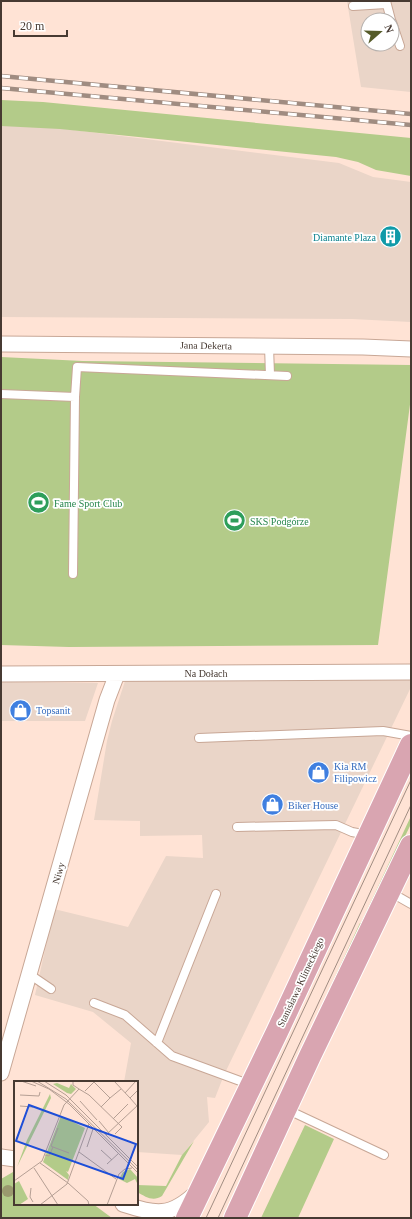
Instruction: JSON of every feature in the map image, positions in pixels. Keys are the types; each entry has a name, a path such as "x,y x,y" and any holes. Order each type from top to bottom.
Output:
{"main road":[{"name":"Stanisława Klimeckiego","path":"187,1218 252,1085 411,745"},
{"path":"235,1218 411,846"}],"street":[{"name":"Jana Dekerta","path":"1,344 362,347 411,349"},
{"name":"Na Dołach","path":"1,674 411,672"},
{"name":"Niwy","path":"1,1073 107,700 117,674"},
{"path":"1,1157 14,1159"},
{"path":"126,1205 149,1212 162,1212 175,1209 188,1200 202,1187"},
{"path":"120,1205 131,1218"}],"lane":[{"path":"352,6 386,3"},
{"path":"270,346 270,375"},
{"path":"72,574 76,367 287,376"},
{"path":"1,394 76,397"},
{"path":"199,738 383,731 411,736"},
{"path":"237,827 336,825 352,832 369,835"},
{"path":"389,892 411,904"},
{"path":"157,1042 216,894"},
{"path":"29,974 51,989"},
{"path":"94,1003 125,1015 172,1056 252,1085"},
{"path":"286,1109 384,1155"}],"shaded area":[{"path":"347,1 411,1 411,92 361,87"},
{"path":"1,121 339,163 373,177 411,182 411,322 352,319 1,317"},
{"path":"411,678 411,687 224,1075 215,1098 207,1097 209,1122 182,1155 138,1152 138,1081 124,1081 131,1043 93,1012 35,995 54,909 128,927 166,856 203,858 202,835 140,836 140,821 94,820 107,741 125,681"},
{"path":"1,682 98,683 85,721 1,721"}],"green space":[{"path":"1,100 43,102 411,138 411,176 376,170 358,162 336,157 60,129 1,126"},
{"name":"SKS Podgórze","path":"1,357 83,361 411,365 411,397 378,645 69,647 1,645"},
{"path":"411,816 411,824 338,973 223,1218 360,923"},
{"path":"305,1125 334,1139 298,1218 261,1218"},
{"path":"194,1141 162,1196 153,1199 138,1193 138,1185 166,1186 182,1155"},
{"path":"14,1172 14,1205 94,1205 112,1218 1,1218 1,1179"}],"tram line":[{"path":"206,1218 411,780"},
{"path":"218,1218 411,805"}],"railway":[{"path":"1,76 411,114"},
{"path":"1,88 411,125"}],"place":[{"name":"Diamante Plaza","path":"391,237"},
{"name":"Fame Sport Club","path":"38,503"},
{"name":"SKS Podgórze","path":"235,521"},
{"name":"Topsanit","path":"21,710"},
{"name":"Kia RM Filipowicz","path":"318,772"},
{"name":"Biker House","path":"273,805"}]}
